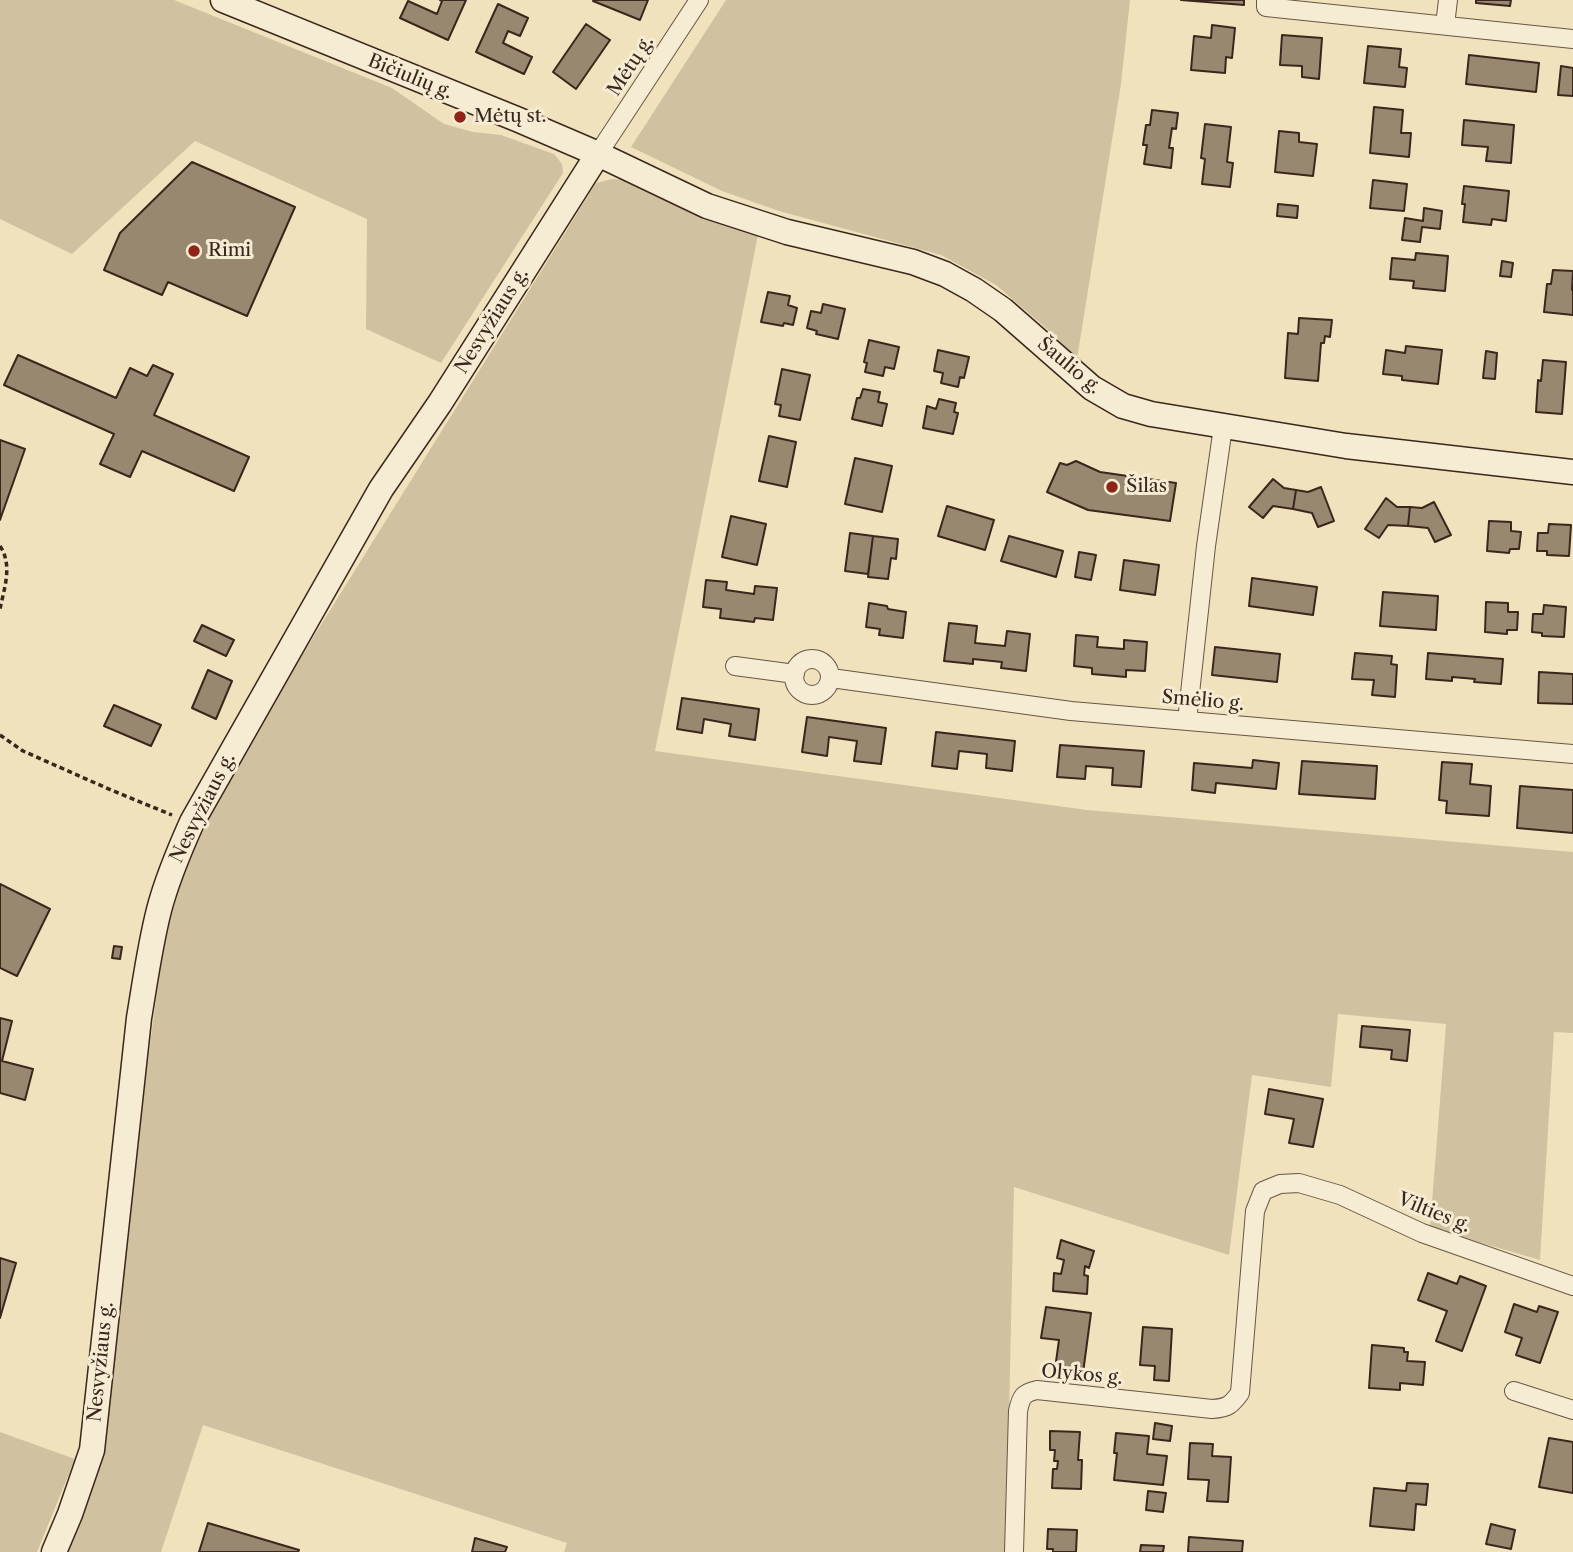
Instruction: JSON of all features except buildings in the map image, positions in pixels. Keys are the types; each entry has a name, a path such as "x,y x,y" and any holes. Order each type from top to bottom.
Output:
{"street":[{"name":"Bičiulių g.","path":"223,0 598,154"},
{"name":"Mėtų g.","path":"598,154 699,0"},
{"path":"1445,24 1448,0"},
{"path":"1266,3 1573,39"},
{"name":"Šaulio g.","path":"598,154 707,206 730,214 787,232 913,262 945,274 975,290 1003,310 1092,388 1123,406 1223,427 1346,446 1573,472"},
{"name":"Nesvyžiaus g.","path":"54,1552 92,1450 148,959 173,865 192,822 381,489 440,403 598,154"},
{"path":"1186,721 1223,427"},
{"path":"815,659 823,662 829,669 831,678 824,691 810,695 798,688 794,674 798,665 815,659"},
{"path":"735,666 794,674"},
{"name":"Smėlio g.","path":"831,678 1070,711 1573,754"},
{"name":"Vilties g.","path":"1212,1409 1222,1409 1231,1404 1240,1393 1255,1211 1263,1191 1280,1184 1299,1183 1340,1195 1422,1233 1573,1286"},
{"name":"Olykos g.","path":"1014,1552 1018,1410 1020,1400 1027,1392 1037,1390 1212,1409"},
{"path":"1514,1391 1573,1410"}],"path":[{"path":"0,546 5,553 7,573 0,609"},
{"path":"0,735 23,751 192,822"}],"shaded area":[{"path":"0,0 174,0 392,88 444,124 473,132 501,135 554,154 562,164 563,173 441,363 366,329 367,219 195,141 72,254 0,219"},
{"path":"726,0 1130,0 1121,84 1077,359 996,285 941,255 779,211 722,191 631,147"},
{"path":"612,179 627,180 695,213 758,235 655,751 1087,810 1573,852 1573,1033 1554,1032 1540,1260 1430,1228 1446,1024 1338,1014 1331,1087 1252,1075 1229,1255 1014,1187 1006,1552 564,1552 567,1543 203,1425 161,1552 66,1552 88,1502 100,1461 108,1416 125,1236 163,945 184,871 208,810 596,183"},
{"path":"0,1432 75,1459 37,1552 0,1552"}],"place":[{"name":"Mėtų st.","path":"460,117"},
{"name":"Rimi","path":"194,251"},
{"name":"Šilas","path":"1112,487"}]}
